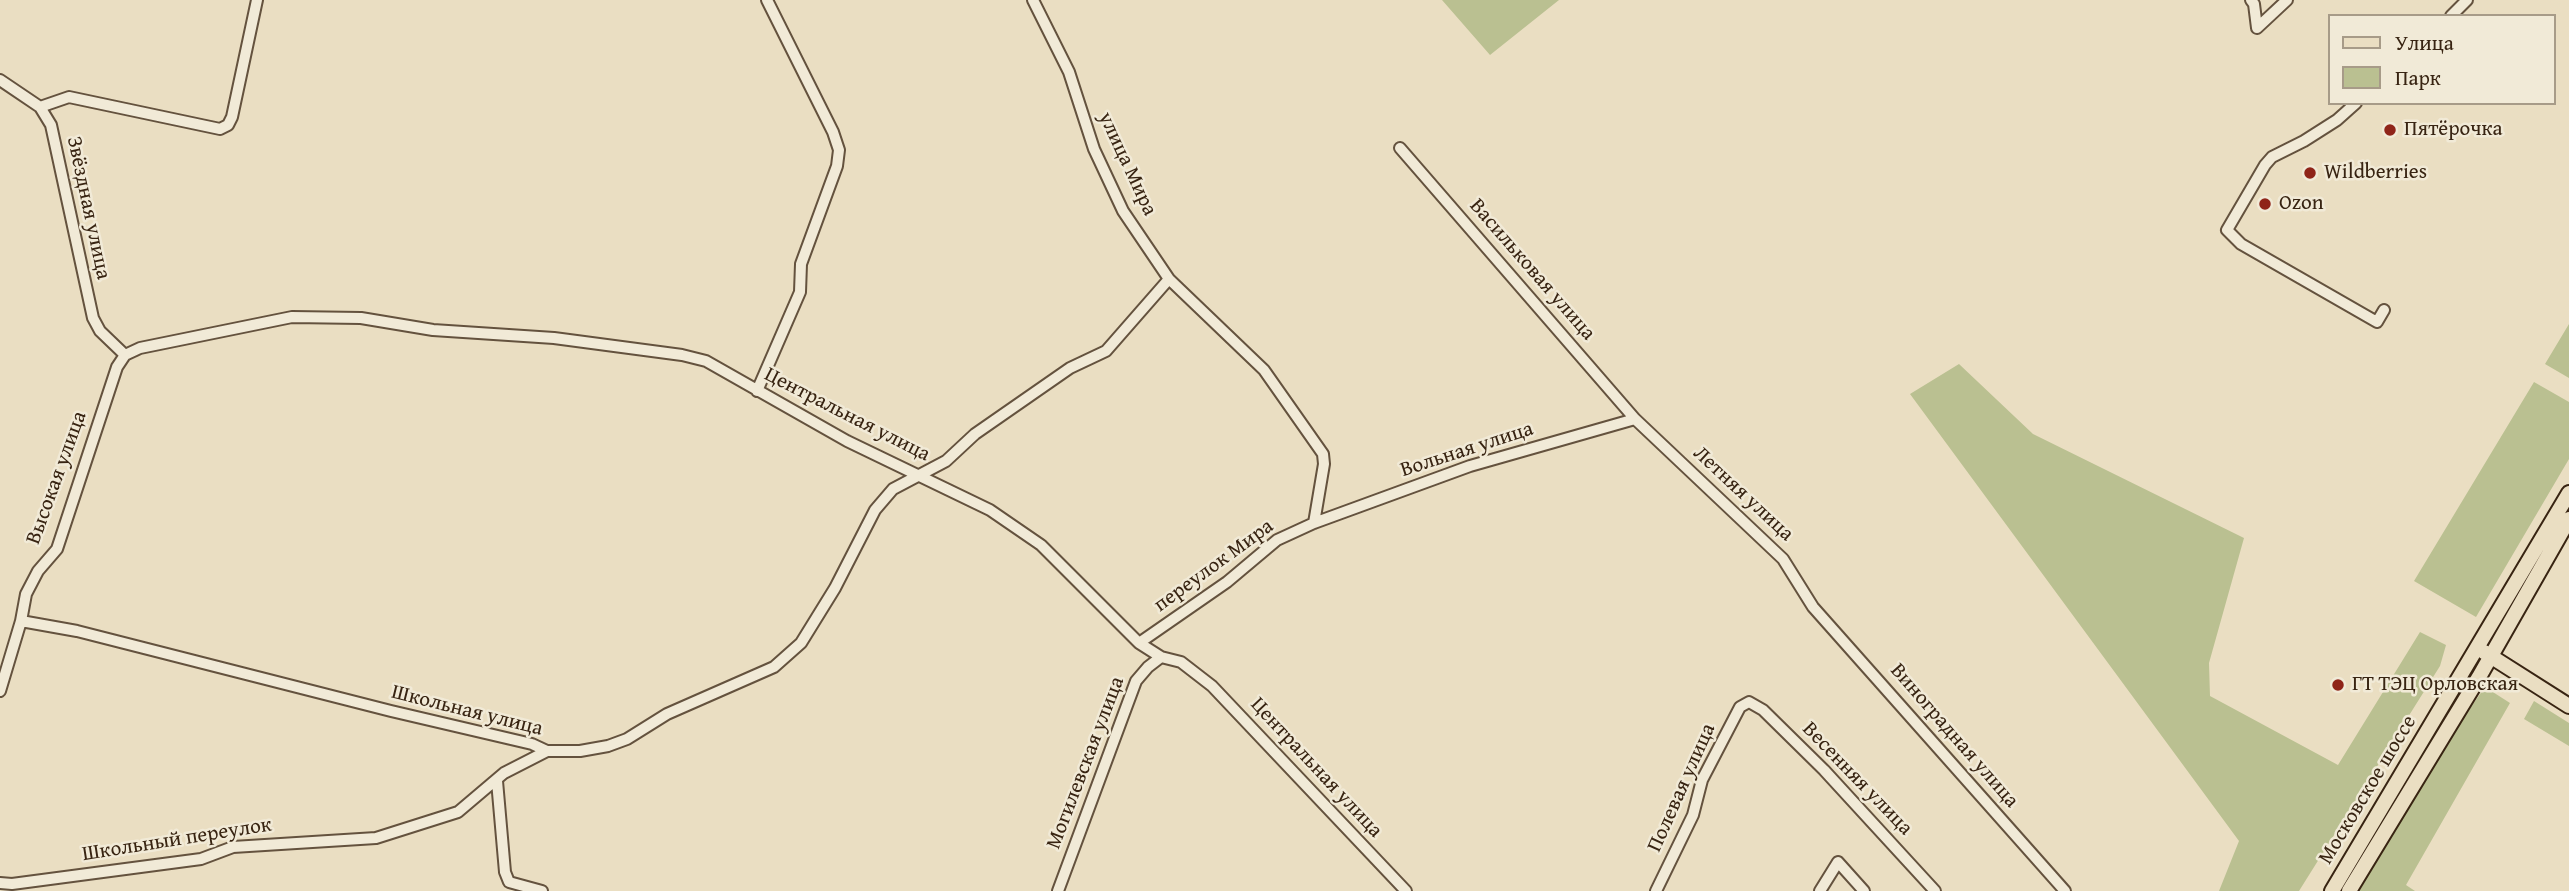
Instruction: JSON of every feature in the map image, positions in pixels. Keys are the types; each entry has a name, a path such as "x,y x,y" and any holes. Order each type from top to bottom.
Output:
{"main road":[{"name":"Московское шоссе","path":"2332,891 2569,493"},
{"name":"Московское шоссе","path":"2349,891 2491,657 2569,519"},
{"path":"2476,648 2569,706"}],"street":[{"path":"0,80 40,107 69,97 220,129 228,125 232,117 257,0"},
{"path":"757,391 800,292 800,264 837,166 839,150 833,132 767,0"},
{"name":"улица Мира","path":"1033,0 1069,72 1094,149 1123,211 1169,279 1264,370 1324,454 1314,523"},
{"path":"2251,0 2257,28 2287,0"},
{"path":"2453,14 2467,0"},
{"path":"2353,105 2315,134 2272,158 2265,165 2227,230 2241,244 2377,322 2384,310"},
{"name":"Звёздная улица","path":"40,107 51,125 93,318 100,331 125,355"},
{"name":"Васильковая улица","path":"1400,148 1574,346 1634,419"},
{"name":"Школьная улица","path":"21,621 77,631 532,744 547,751 580,751 618,742 667,714 774,667 801,643 835,588 875,510 893,489 946,461 975,434 1070,368 1105,351 1169,279"},
{"name":"Центральная улица","path":"125,355 139,348 292,317 361,318 433,330 554,338 682,355 706,361 846,441 990,510 1041,545 1139,643 1161,657 1181,662 1212,686 1406,891"},
{"name":"Высокая улица","path":"0,691 21,621 26,594 38,571 57,549 113,380 125,355"},
{"name":"Вольная улица","path":"1314,523 1470,466 1634,419"},
{"name":"Летняя улица","path":"1634,419 1783,559 1813,607"},
{"name":"переулок Мира","path":"1139,643 1227,582 1278,540 1314,523"},
{"name":"Виноградная улица","path":"1813,607 2065,891"},
{"name":"Могилевская улица","path":"1058,891 1136,681 1147,667 1161,657"},
{"name":"Полевая улица","path":"1656,891 1693,815 1703,780 1740,707 1746,703"},
{"name":"Весенняя улица","path":"1746,703 1753,703 1771,717 1859,806 1935,891"},
{"name":"Школьный переулок","path":"0,883 12,884 201,859 233,847 376,838 458,812 504,773 547,751"},
{"path":"497,781 505,872 509,882 542,891"},
{"path":"1820,891 1838,862 1864,891"}],"green space":[{"path":"1442,0 1559,0 1490,55"},
{"path":"2569,324 2569,378 2545,364"},
{"path":"1959,364 2033,434 2244,538 2209,663 2210,696 2338,765 2420,632 2446,645 2440,666 2299,891 2219,891 2239,841 1910,394"},
{"path":"2534,382 2569,402 2569,459 2476,617 2414,581"},
{"path":"2485,687 2510,703 2406,885 2415,891 2358,891 2466,714"},
{"path":"2534,701 2569,723 2569,746 2524,719"}],"place":[{"name":"Пятёрочка","path":"2390,130"},
{"name":"Wildberries","path":"2310,173"},
{"name":"Ozon","path":"2265,204"},
{"name":"ГТ ТЭЦ Орловская","path":"2338,685"}]}
